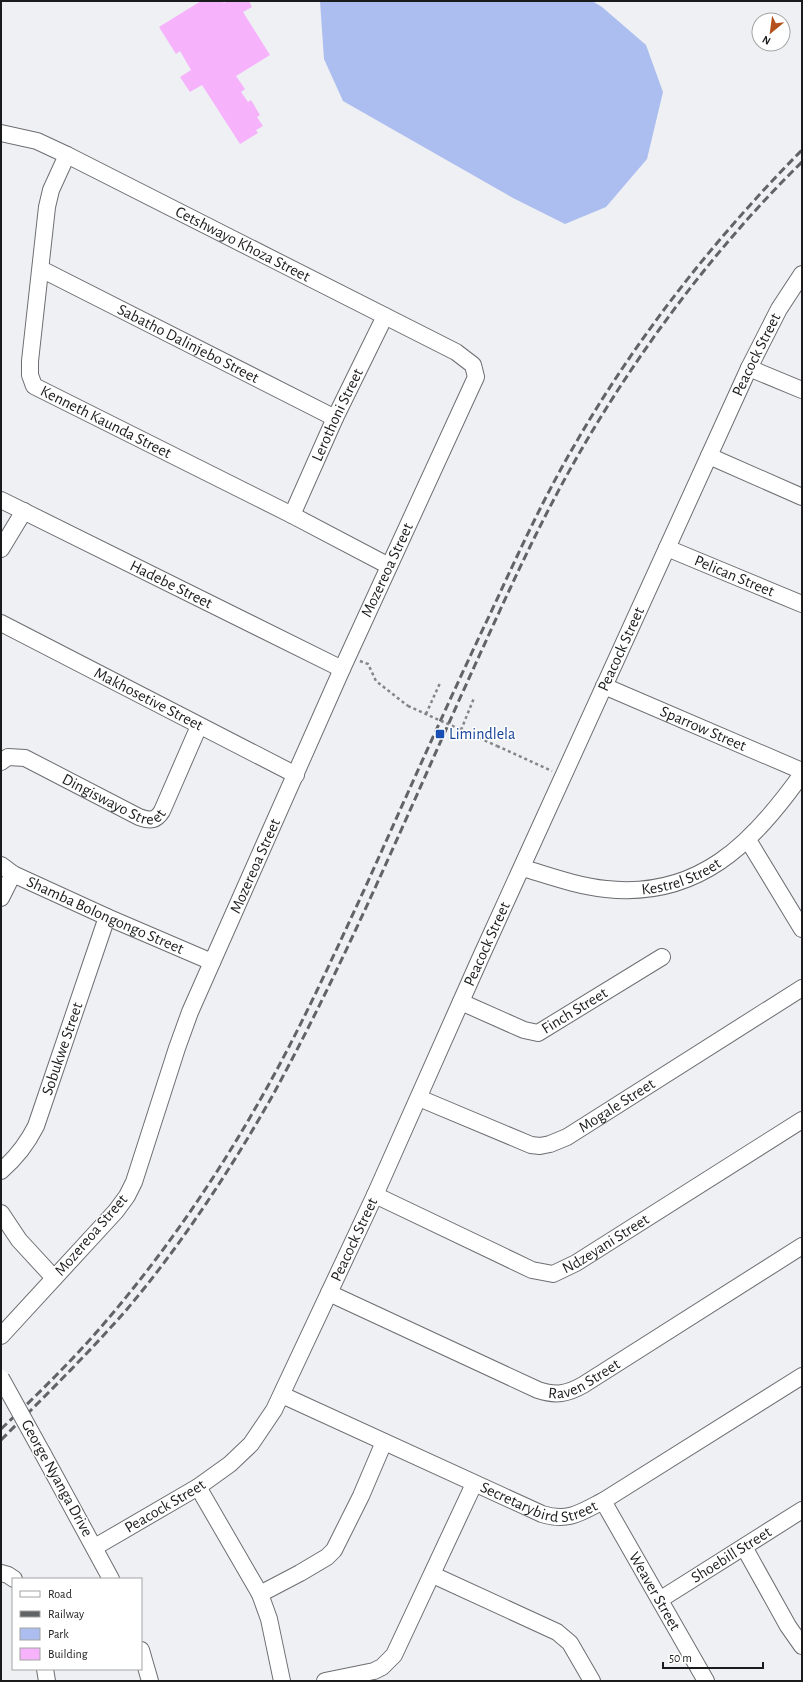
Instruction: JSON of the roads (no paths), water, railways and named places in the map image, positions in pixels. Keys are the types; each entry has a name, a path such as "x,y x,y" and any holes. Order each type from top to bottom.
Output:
{"street":[{"name":"Cetshwayo Khoza Street","path":"1,133 37,141 67,155 456,352 472,365 475,371"},
{"name":"Kenneth Kaunda Street","path":"67,155 49,198 30,361 30,376 34,386 292,515 389,566"},
{"name":"Sabatho Dalinjebo Street","path":"41,269 334,418"},
{"name":"Peacock Street","path":"95,1547 198,1487 230,1464 251,1444 282,1395 375,1195 749,368 779,309 802,274"},
{"name":"Lerothoni Street","path":"292,515 334,418 385,316"},
{"path":"749,368 802,390"},
{"name":"Mozereoa Street","path":"1,1336 111,1217 127,1196 134,1182 182,1032 345,663 474,385 476,377 475,371"},
{"path":"709,456 802,497"},
{"name":"Hadebe Street","path":"1,500 345,663"},
{"path":"1,549 24,511"},
{"name":"Pelican Street","path":"667,548 802,604"},
{"name":"Makhosetive Street","path":"1,623 296,775"},
{"name":"Sparrow Street","path":"604,686 802,771"},
{"name":"Dingiswayo Street","path":"1,762 8,757 25,758 139,817 153,820 162,811 199,726"},
{"name":"Kestrel Street","path":"523,868 592,887 646,890 668,886 704,872 748,840 781,803 802,774"},
{"path":"748,840 802,929"},
{"path":"1,898 7,870"},
{"name":"Shamba Bolongongo Street","path":"7,870 107,917 212,962"},
{"name":"Sobukwe Street","path":"1,1172 29,1140 36,1126 107,917"},
{"name":"Finch Street","path":"461,1002 524,1030 538,1033 662,957"},
{"name":"Mogale Street","path":"419,1098 517,1141 540,1146 550,1144 567,1137 802,988"},
{"name":"Ndzeyani Street","path":"375,1195 532,1270 553,1274 576,1263 802,1120"},
{"path":"1,1213 19,1240 54,1278"},
{"name":"Raven Street","path":"329,1294 538,1390 560,1394 570,1392 583,1385 802,1246"},
{"name":"Secretarybird Street","path":"282,1395 542,1514 564,1518 578,1515 603,1501 802,1376"},
{"name":"George Nyanga Drive","path":"1,1378 95,1547 110,1578"},
{"path":"260,1594 327,1557 334,1550 361,1496 384,1442"},
{"path":"325,1681 384,1674 433,1575 474,1484"},
{"path":"198,1487 260,1594 269,1619 282,1681"},
{"name":"Weaver Street","path":"603,1501 660,1599 701,1679"},
{"name":"Shoebill Street","path":"660,1599 802,1510"},
{"path":"744,1547 788,1626 802,1646"},
{"path":"1,1573 8,1574 13,1578"},
{"path":"433,1575 556,1632 570,1643 592,1681"},
{"path":"142,1653 150,1681"},
{"path":"46,1670 48,1681"}],"railway":[{"path":"1,1429 69,1362 128,1294 189,1214 226,1158 274,1074 315,995 521,547 541,506 574,446 598,406 650,328 679,290 738,218 802,150"},
{"path":"1,1440 82,1359 128,1308 168,1258 224,1176 274,1093 328,988 510,589 572,466 621,385 676,306 737,231 769,195 802,162"}],"place":[{"name":"Limindlela","path":"440,734"}]}
